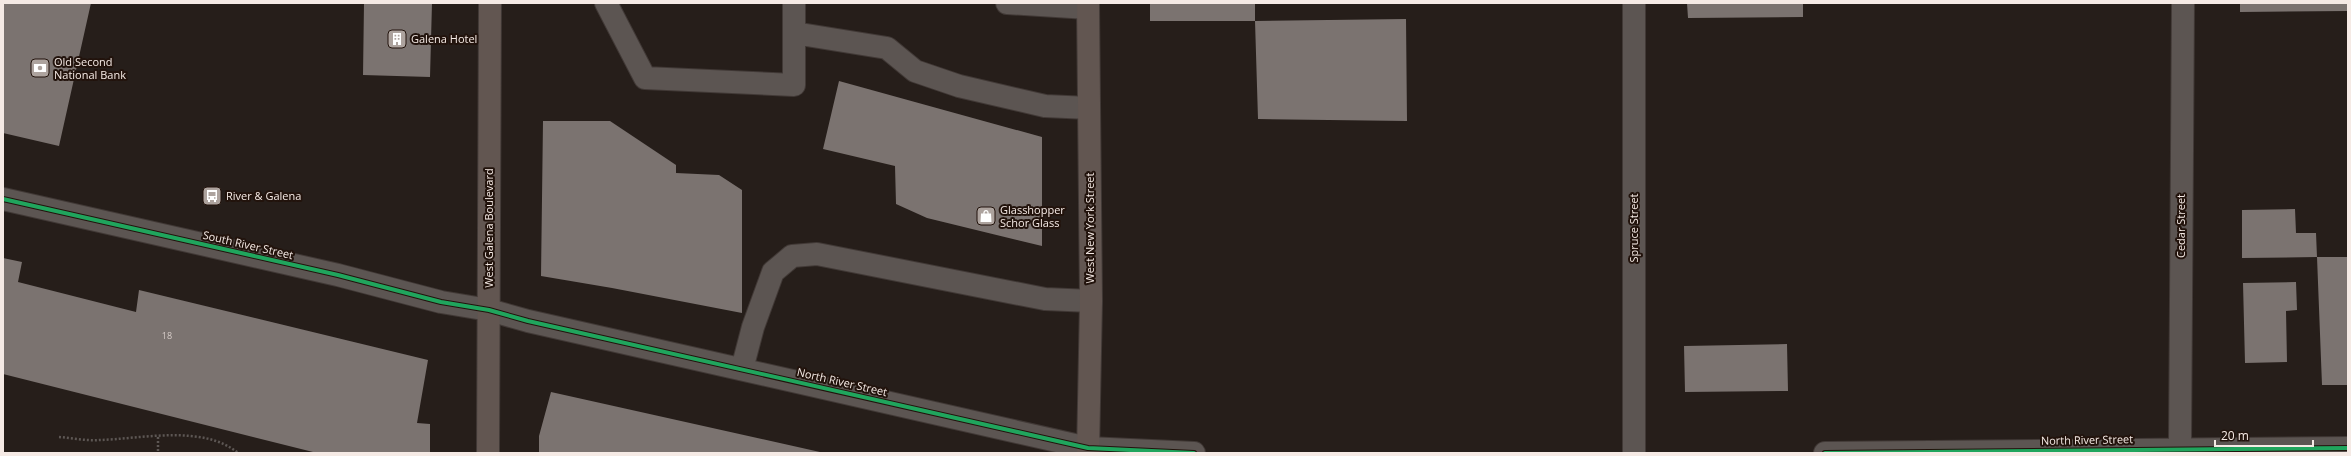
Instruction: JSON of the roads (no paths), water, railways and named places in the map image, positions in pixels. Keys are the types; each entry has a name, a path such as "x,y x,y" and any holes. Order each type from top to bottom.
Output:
{"main road":[{"name":"West Galena Boulevard","path":"488,453 490,3"},
{"name":"West New York Street","path":"1088,6 1091,301 1088,451"}],"street":[{"path":"606,3 645,78 794,85 794,3"},
{"path":"1007,3 1088,6"},
{"name":"Spruce Street","path":"1634,3 1634,453"},
{"name":"Cedar Street","path":"2180,448 2183,3"},
{"path":"794,33 887,48 915,71 959,86 1045,106 1089,108"},
{"name":"South River Street","path":"3,199 338,275 441,302 489,310"},
{"path":"742,369 753,326 773,272 792,256 817,254 1045,299 1091,301"},
{"name":"North River Street","path":"489,310 528,321 742,369 1088,451 1194,453"},
{"name":"North River Street","path":"1825,453 2180,448 2348,448"}],"place":[{"name":"Galena Hotel","path":"397,39"},
{"name":"Old Second National Bank","path":"40,68"},
{"name":"River & Galena","path":"212,196"},
{"name":"Glasshopper Schor Glass","path":"986,216"}]}
